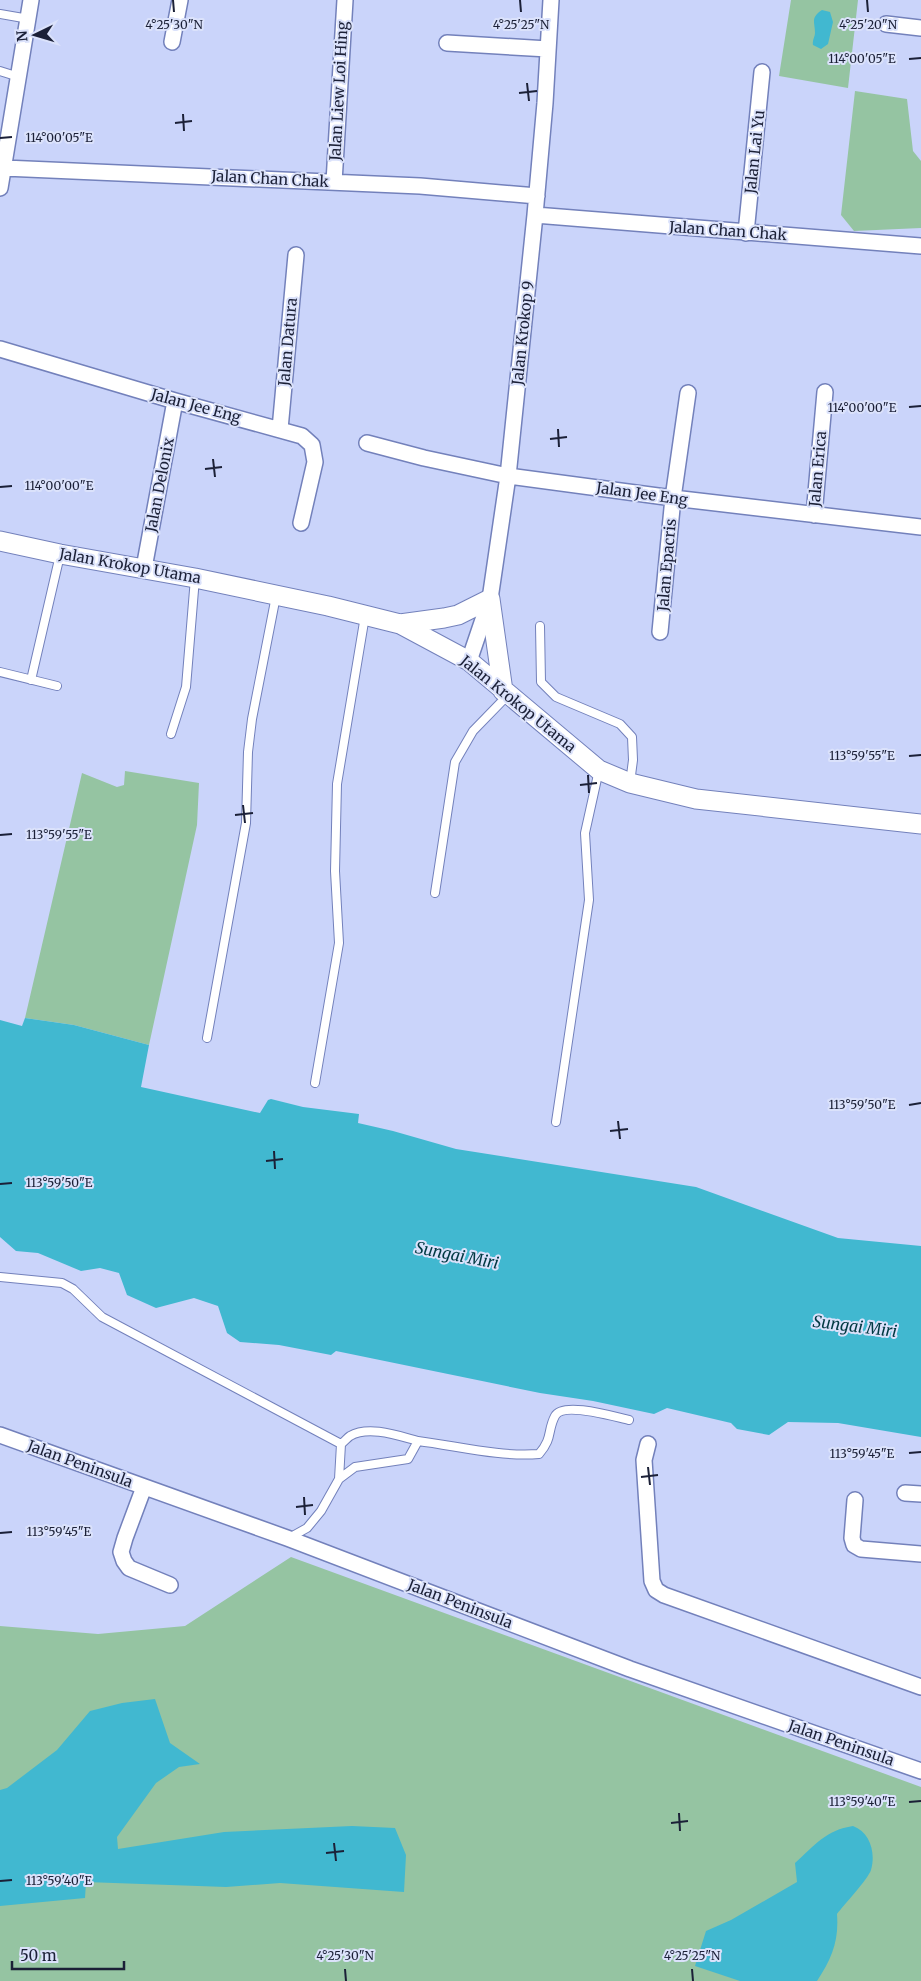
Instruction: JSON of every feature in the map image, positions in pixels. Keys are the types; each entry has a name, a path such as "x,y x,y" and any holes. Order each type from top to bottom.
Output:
{"street":[{"path":"0,188 31,0"},
{"path":"172,42 180,0"},
{"name":"Jalan Liew Loi Hing","path":"334,182 345,0"},
{"name":"Jalan Krokop 9","path":"469,661 490,599 508,476 537,196 551,0"},
{"path":"886,24 921,28"},
{"path":"447,43 548,49"},
{"name":"Jalan Lai Yu","path":"746,233 762,72"},
{"name":"Jalan Chan Chak","path":"4,168 420,186 537,196"},
{"name":"Jalan Chan Chak","path":"535,215 921,246"},
{"name":"Jalan Datura","path":"280,428 296,255"},
{"name":"Jalan Jee Eng","path":"0,349 175,402 280,428 302,436 312,445 315,462 301,523"},
{"name":"Jalan Erica","path":"814,515 824,392"},
{"name":"Jalan Epacris","path":"660,632 673,498 688,393"},
{"name":"Jalan Delonix","path":"144,568 175,402"},
{"name":"Jalan Jee Eng","path":"367,444 508,476 673,498 921,527"},
{"name":"Jalan Krokop Utama","path":"0,541 60,554 195,578 365,614 400,624 469,661 599,770 630,783 696,799 921,824"},
{"path":"400,624 458,615 490,599 505,693"},
{"name":"Jalan Peninsula","path":"0,1435 287,1538 630,1669 921,1771"},
{"path":"648,1444 644,1460 652,1581 656,1590 664,1595 921,1687"},
{"path":"144,1487 121,1552 129,1568 170,1585"},
{"path":"905,1493 921,1494"},
{"path":"855,1500 852,1538 854,1545 861,1549 921,1554"}],"lane":[{"path":"0,14 29,19"},
{"path":"0,71 19,77"},
{"path":"31,680 60,554"},
{"path":"171,734 186,687 195,578"},
{"path":"207,1038 246,823 248,752 252,718 276,596"},
{"path":"315,1083 339,943 335,871 337,784 365,614"},
{"path":"540,626 541,682 556,697 620,724 632,736 633,760 630,783"},
{"path":"0,672 57,686"},
{"path":"435,893 456,762 472,731 505,693"},
{"path":"556,1122 589,900 585,833 599,770"},
{"path":"0,1277 62,1283 74,1289 102,1317 341,1444"},
{"path":"339,1479 341,1444 350,1436 368,1432 388,1433 418,1441 523,1456 539,1454 547,1445 555,1415 562,1410 575,1409 629,1420"},
{"path":"287,1538 307,1528 321,1511 339,1479 355,1467 408,1459 418,1441"}],"shaded area":[{"path":"791,0 858,0 848,88 779,76"},
{"path":"855,91 907,99 913,151 921,161 921,228 854,231 841,215"},
{"path":"125,771 199,783 197,825 149,1045 74,1025 25,1018 82,773 117,787 124,785"},
{"path":"291,1557 921,1787 921,1981 0,1981 0,1626 98,1634 185,1626"}],"water":[{"path":"822,10 830,12 833,22 828,44 821,49 813,45 813,43 815,18"},
{"name":"Sungai Miri","path":"25,1018 74,1025 149,1045 141,1087 260,1113 268,1100 271,1099 303,1107 359,1114 358,1123 456,1149 696,1187 838,1238 921,1246 921,1437 838,1423 788,1422 769,1435 737,1429 731,1423 667,1408 654,1414 593,1401 540,1393 336,1351 331,1355 279,1345 240,1342 227,1333 218,1306 194,1298 156,1308 127,1295 119,1273 100,1268 81,1271 38,1253 16,1251 0,1237 0,1020 22,1026"},
{"path":"155,1699 170,1743 200,1764 179,1767 156,1783 117,1837 118,1849 224,1832 352,1826 395,1828 406,1855 404,1892 280,1883 226,1887 86,1882 85,1898 0,1906 0,1790 7,1788 57,1750 90,1711 122,1703"},
{"path":"853,1826 864,1833 870,1844 873,1857 871,1870 861,1886 837,1914 836,1941 827,1965 817,1981 740,1981 695,1966 706,1931 731,1920 797,1882 795,1863 815,1844 828,1835"}]}
